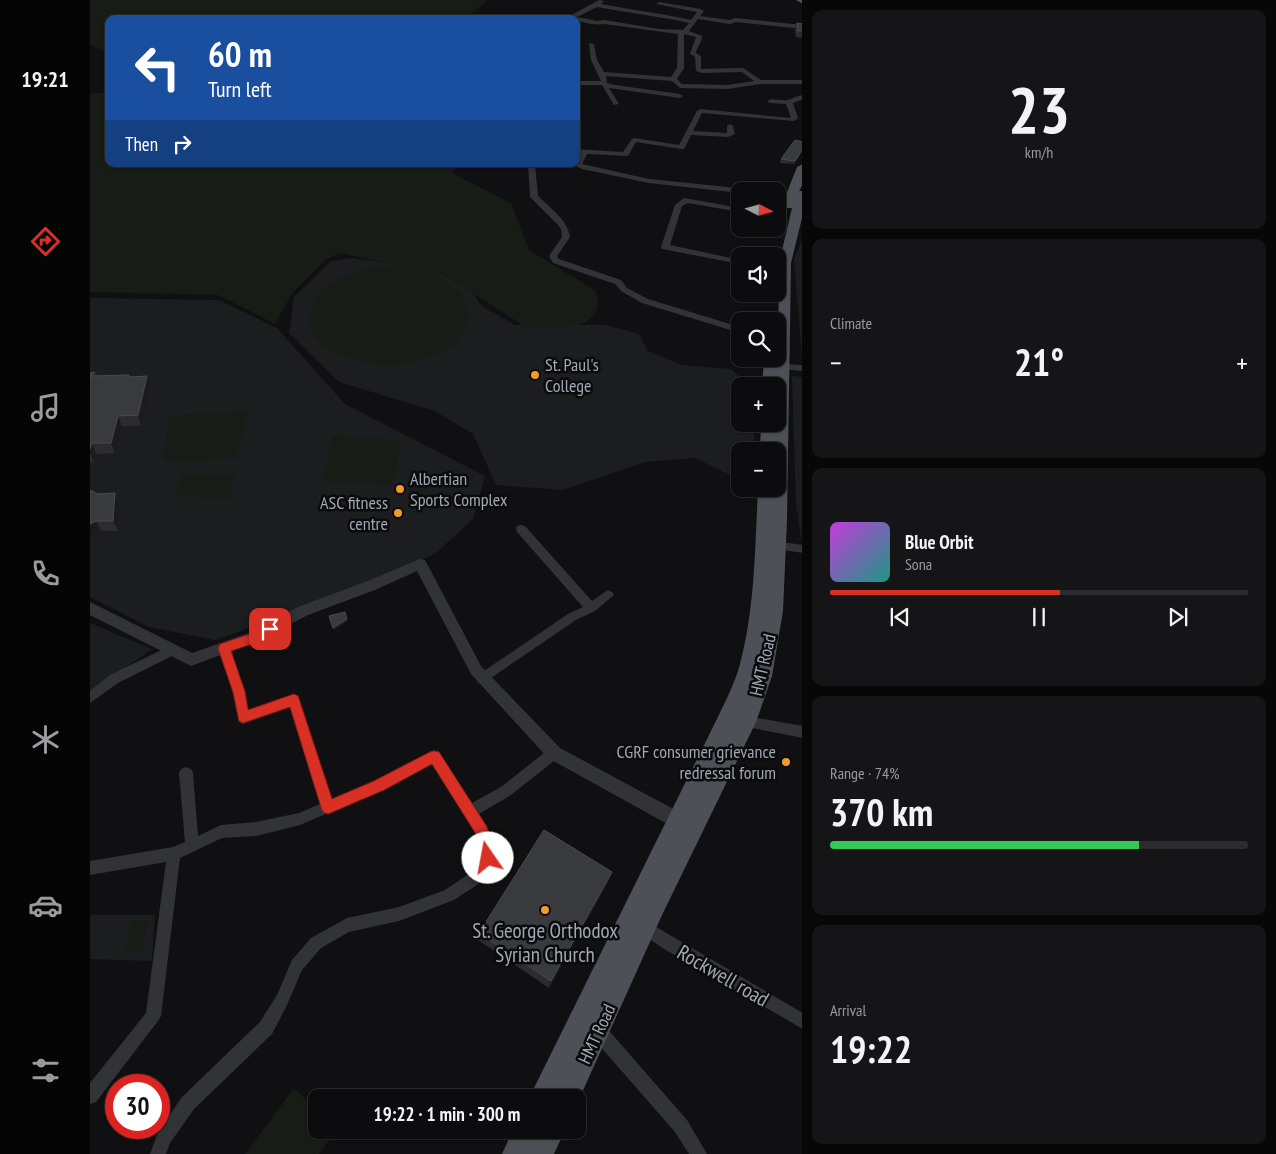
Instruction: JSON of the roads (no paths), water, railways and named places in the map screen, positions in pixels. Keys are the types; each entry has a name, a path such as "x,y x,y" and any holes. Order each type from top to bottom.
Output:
{"main road":[{"name":"HMT Road","path":"786,259 797,210 790,197 802,167"},
{"name":"HMT Road","path":"685,824 720,732 750,661 770,545 774,432"},
{"name":"HMT Road","path":"547,1089 636,923 685,824 746,722 763,676 770,642 774,604 767,497"},
{"name":"HMT Road","path":"571,1089 598,1031 636,923"},
{"path":"515,1154 522,1139"},
{"path":"540,1154 548,1139"}],"street":[{"path":"575,15 596,5 601,0"},
{"path":"659,4 701,11 683,32 680,46 682,63 678,76 673,79"},
{"path":"596,5 644,14 802,27"},
{"path":"580,20 683,32 699,36 699,41 694,48 693,54 698,56 698,70 743,70 760,82"},
{"path":"591,44 594,60 604,78 604,84 616,104"},
{"path":"601,74 673,79 680,86 728,87 760,82 802,82"},
{"path":"580,83 592,82 643,92 680,96"},
{"path":"770,101 790,102 795,98 802,97"},
{"path":"580,152 625,154 634,140 680,147 699,112 703,110 792,120 795,118 790,102"},
{"path":"688,132 728,135 731,134 730,126"},
{"path":"580,166 649,180 731,189"},
{"path":"531,167 534,197 565,229 566,237 553,256 556,261 618,282 620,287 631,294 650,302 731,327"},
{"path":"686,185 688,200"},
{"path":"731,208 688,200 679,205 664,247 731,260"},
{"path":"786,365 802,368"},
{"path":"521,529 591,608"},
{"path":"770,545 802,549"},
{"path":"90,608 190,660 254,638 303,611 370,586 420,564 482,679 554,753 685,824"},
{"path":"482,679 572,617 591,608 608,595"},
{"path":"224,648 239,692 243,718 294,700 328,807"},
{"path":"90,698 114,680 172,650"},
{"path":"746,722 802,732"},
{"path":"470,812 506,791 554,753"},
{"path":"90,868 174,854 221,832 256,829 300,819 379,785 434,756 482,832 488,858 478,876 450,895 399,914 347,925 316,944 298,965 282,1000 266,1028 188,1103 164,1138 158,1154"},
{"path":"186,773 192,846"},
{"path":"90,1096 153,1016 174,854"},
{"name":"Rockwell road","path":"636,923 802,1022"},
{"path":"598,1031 682,1126 699,1154"}],"place":[{"name":"St. Paul's College","path":"535,375"},
{"name":"Albertian Sports Complex","path":"400,489"},
{"name":"ASC fitness centre","path":"398,513"},
{"name":"CGRF consumer grievance redressal forum","path":"786,762"},
{"name":"St. George Orthodox Syrian Church","path":"545,910"}]}
